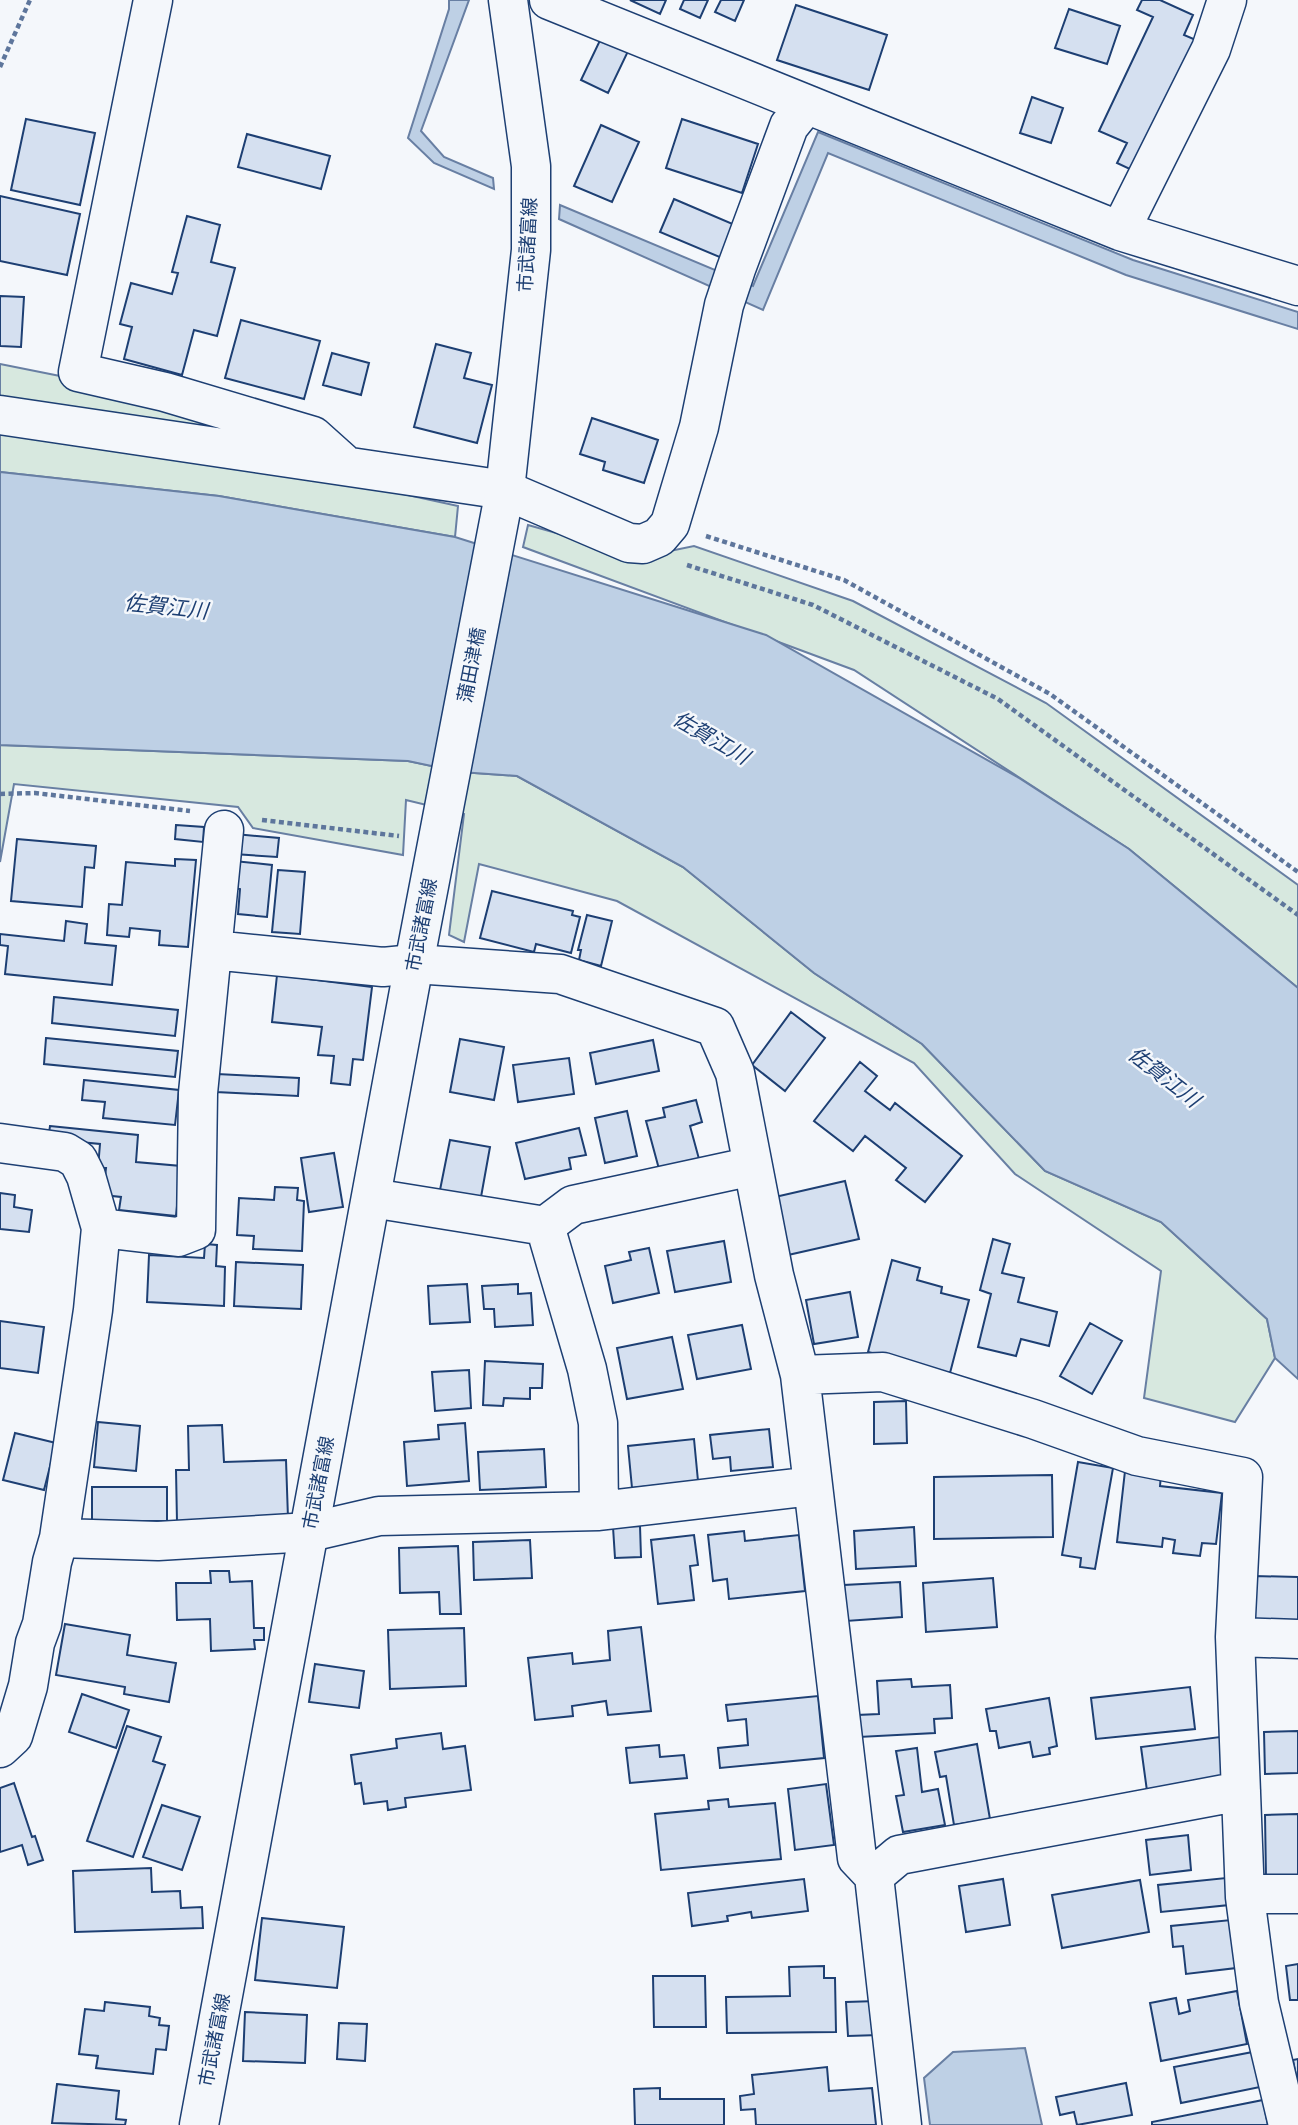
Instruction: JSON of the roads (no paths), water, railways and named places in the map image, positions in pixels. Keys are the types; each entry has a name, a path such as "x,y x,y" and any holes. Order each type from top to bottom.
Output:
{"street":[{"path":"153,0 78,372 165,392 313,436 347,466"},
{"name":"市武諸富線","path":"505,490 531,238 531,166 508,0"},
{"path":"549,0 1120,232 1298,286"},
{"path":"1120,232 1211,49 1227,0"},
{"path":"0,415 505,490 629,542 656,534 699,427 724,305 736,269 789,126 806,105"},
{"name":"蒲田津橋","path":"438,841 505,490"},
{"path":"101,1228 178,1237 196,1230 198,1093 224,830"},
{"name":"市武諸富線","path":"199,2125 438,841"},
{"path":"213,950 383,967 414,964 561,974 715,1027 735,1073 774,1275 800,1375 857,1858 874,1876 902,2125"},
{"path":"0,1143 65,1153 78,1160 86,1176 101,1228 85,1365 59,1538 28,1686 13,1736 0,1748"},
{"path":"372,1198 545,1226 573,1205 753,1166"},
{"path":"545,1226 587,1368 598,1423 599,1511"},
{"path":"800,1375 883,1372 1033,1419 1137,1456 1243,1477 1235,1637 1245,1897 1259,2003 1288,2125"},
{"path":"59,1538 158,1541 310,1531 379,1516 599,1511 813,1486"},
{"path":"1235,1637 1298,1639"},
{"path":"874,1876 899,1855 1241,1791"}],"water":[{"path":"449,0 469,0 421,131 444,157 493,178 494,189 434,163 408,138 449,9"},
{"path":"818,132 1133,260 1298,312 1298,329 1126,275 828,153 763,310 559,219 560,205 753,286"},
{"name":"佐賀江川","path":"0,472 219,496 455,537 766,635 1019,778 1129,849 1298,988 1298,1379 1275,1358 1267,1319 1161,1222 1045,1171 922,1044 814,973 683,867 517,776 460,772 408,761 0,745"},
{"path":"1025,2048 1042,2125 930,2125 924,2078 953,2052"}]}
